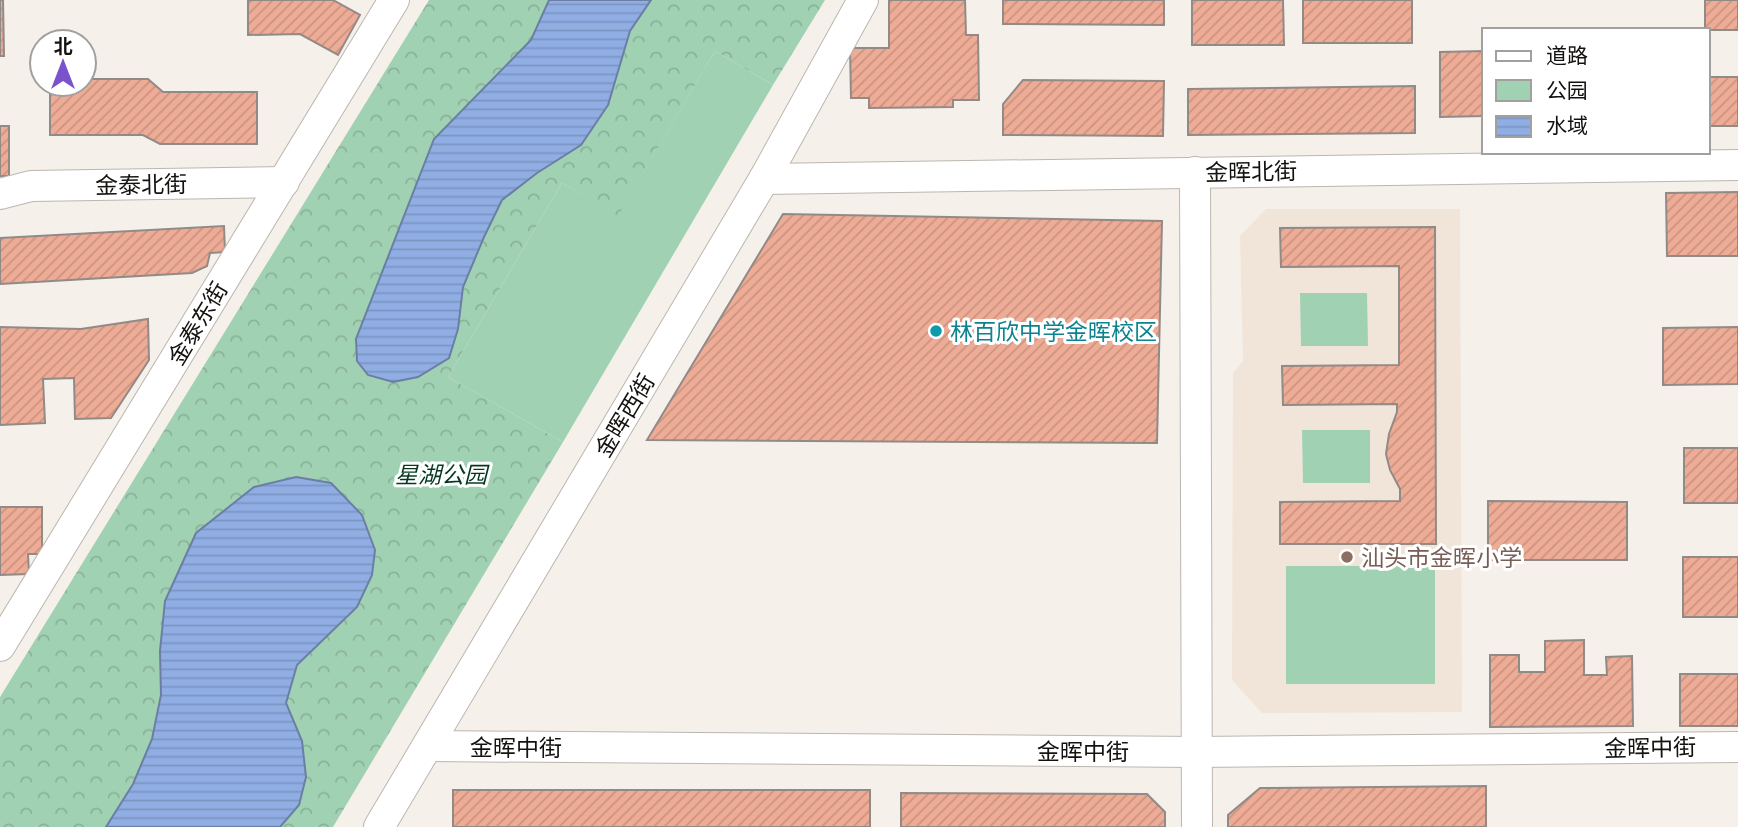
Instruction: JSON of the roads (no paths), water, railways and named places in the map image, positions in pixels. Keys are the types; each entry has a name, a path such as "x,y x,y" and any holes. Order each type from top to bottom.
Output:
{"street":[{"name":"金泰东街","path":"0,646 394,0"},
{"name":"金晖西街","path":"379,827 764,178 863,0"},
{"name":"金晖北街","path":"764,178 1738,165"},
{"path":"1195,172 1197,827"},
{"name":"金泰北街","path":"0,194 31,186 284,182"},
{"name":"金晖中街","path":"428,746 1197,752 1738,747"}],"water":[{"path":"549,0 651,0 630,31 608,105 581,145 537,173 502,200 463,287 458,329 449,358 418,377 393,382 368,375 357,361 356,339 434,139 531,40"},
{"path":"296,477 331,483 362,515 375,550 372,575 357,607 297,665 286,703 302,741 306,777 299,805 280,827 106,827 133,784 152,739 161,695 160,651 165,601 196,533 254,487"}],"place":[{"name":"林百欣中学金晖校区","path":"936,331"},
{"name":"汕头市金晖小学","path":"1347,557"}],"park label":[{"name":"星湖公园","path":"441,474"}]}
